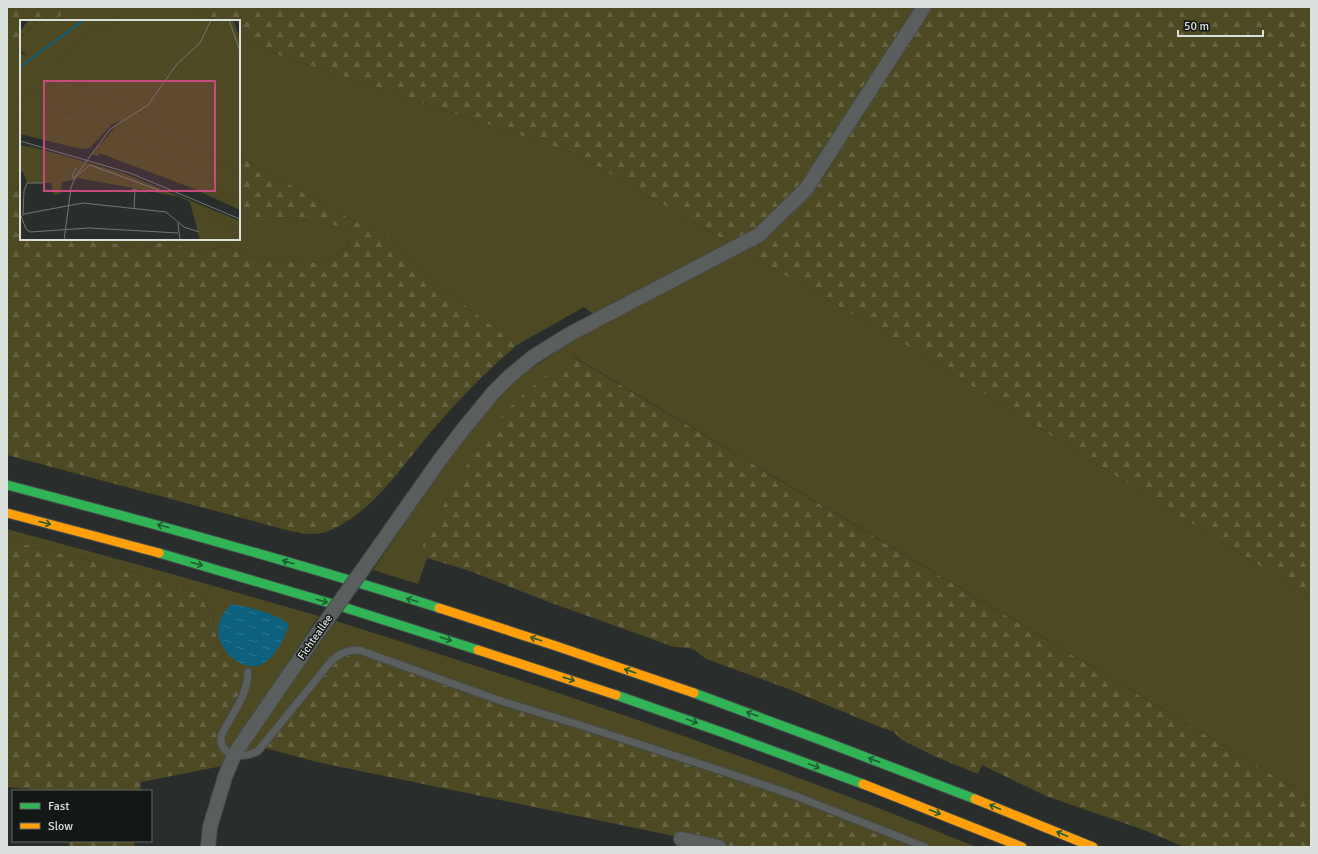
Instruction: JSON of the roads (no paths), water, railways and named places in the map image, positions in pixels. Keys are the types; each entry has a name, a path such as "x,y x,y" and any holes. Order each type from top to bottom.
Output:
{"highway":[{"path":"7,485 136,519 370,586 566,649 775,722 920,777 1093,847"},
{"path":"7,513 201,565 375,616 506,658 665,711 781,753 1022,847"}],"street":[{"name":"Fichteallee","path":"208,847 210,827 234,754 453,442 493,393 510,376 539,354 570,334 759,234 806,189 924,7"},
{"path":"681,839 719,847"}],"lane":[{"path":"248,672 248,682 245,693 220,736 220,743 223,748 234,754 247,755 258,751 332,660 342,653 350,650 359,650 504,702 580,725 793,795 925,847"},
{"path":"899,836 910,847"}],"water":[{"path":"232,604 269,613 289,624 278,648 265,663 253,666 246,665 233,658 227,653 223,646 218,629 224,613"}]}
